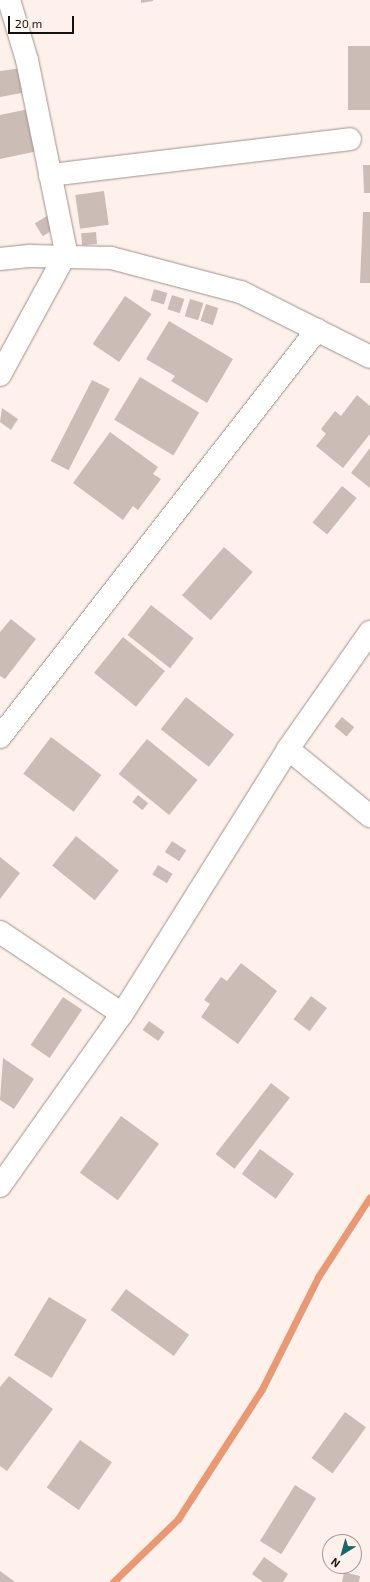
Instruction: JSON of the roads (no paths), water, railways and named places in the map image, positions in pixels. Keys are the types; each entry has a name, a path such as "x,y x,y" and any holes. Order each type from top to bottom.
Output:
{"street":[{"path":"0,375 65,257 27,60 9,0"},
{"path":"50,175 350,139"},
{"path":"0,259 65,257 111,258 241,292 370,357"},
{"path":"0,737 317,330"},
{"path":"0,1186 122,1014 288,749 370,632"},
{"path":"288,749 370,816"},
{"path":"0,932 122,1014"}],"waterway":[{"path":"113,1582 178,1519 262,1389 318,1277 370,1197"}]}
